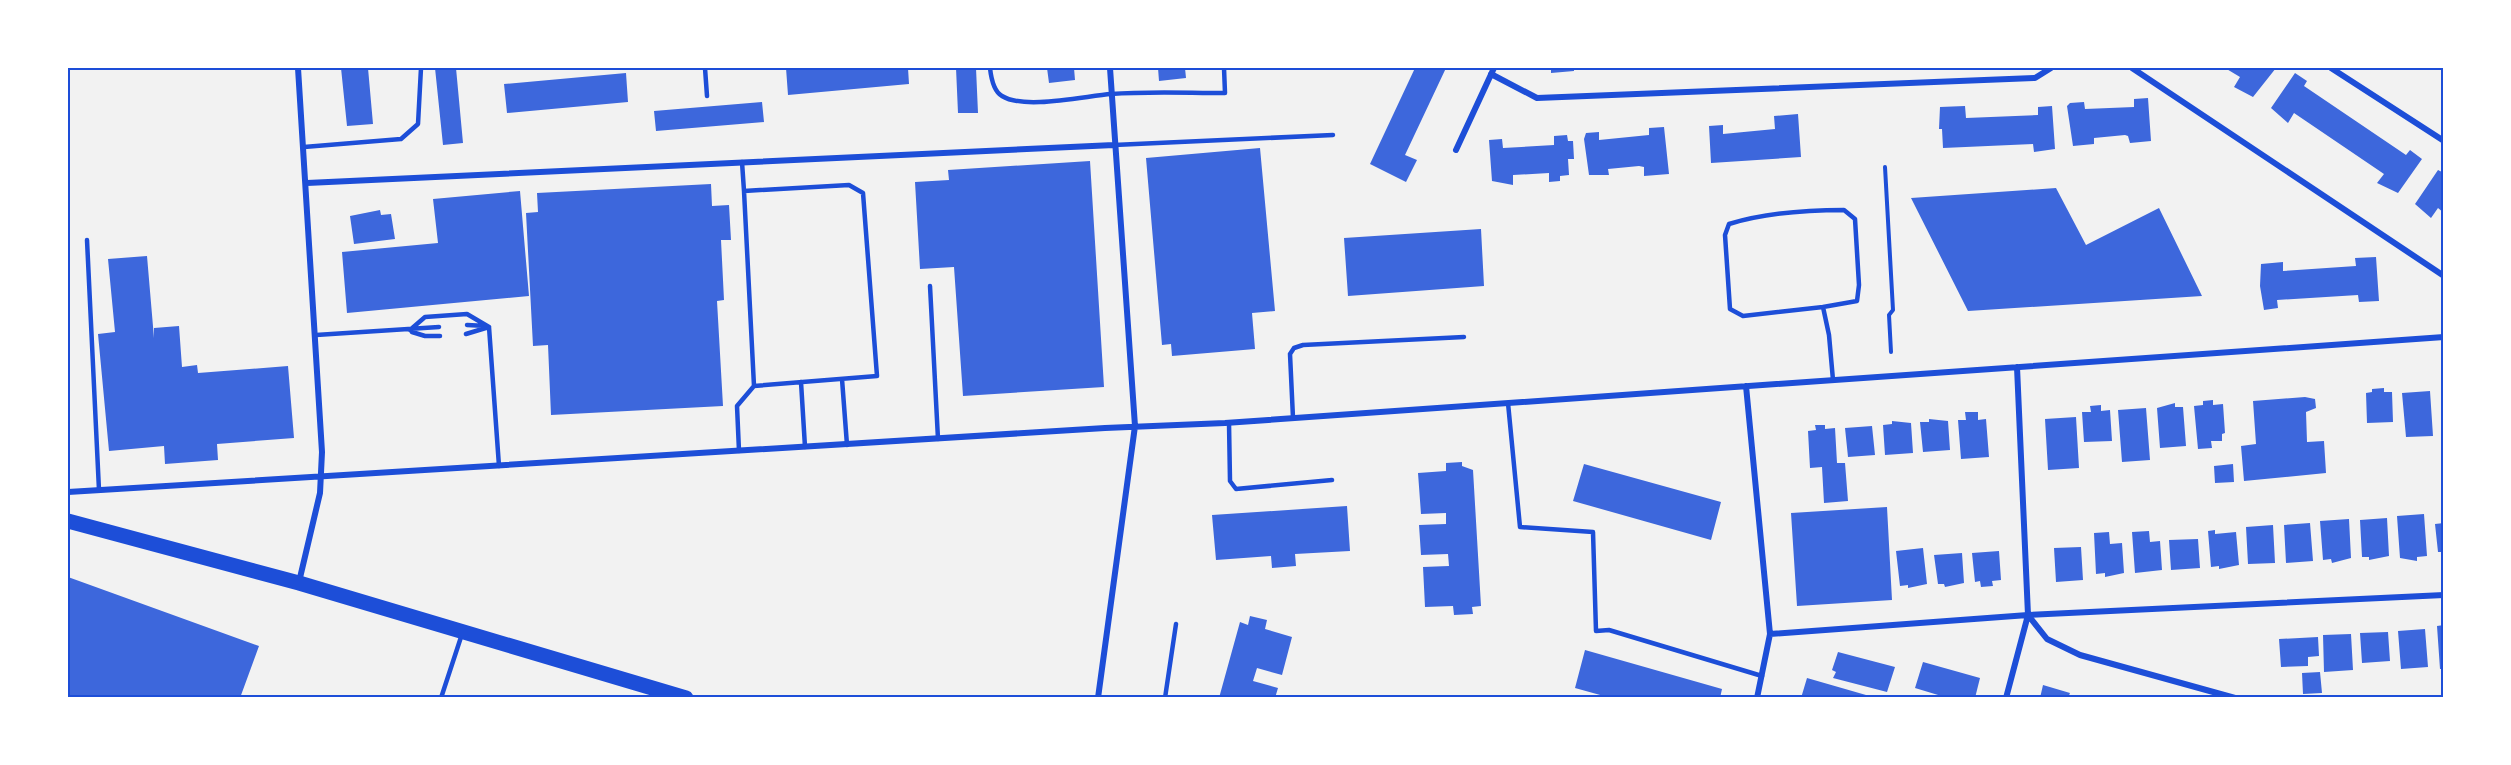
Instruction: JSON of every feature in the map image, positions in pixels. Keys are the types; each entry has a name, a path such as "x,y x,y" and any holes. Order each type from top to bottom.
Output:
{"main road":[{"path":"68,521 299,583 462,632 650,693 686,698"}],"street":[{"path":"298,68 316,335 322,477 299,583"},
{"path":"1098,698 1135,426 1110,68"},
{"path":"1456,150 1494,68"},
{"path":"1491,74 1538,98 2035,78 2051,68"},
{"path":"2132,68 2444,276"},
{"path":"2331,68 2444,141"},
{"path":"307,183 1114,144"},
{"path":"68,492 1135,426 1227,423 2444,337"},
{"path":"2006,698 2028,615 2017,367"},
{"path":"1746,386 1770,634 1756,698"},
{"path":"1770,634 2028,615 2444,595"},
{"path":"2028,615 2047,639 2080,656 2235,698"}],"lane":[{"path":"304,147 401,139 418,124 421,68"},
{"path":"705,68 707,96"},
{"path":"990,68 993,84 1000,96 1015,100 1072,99 1112,94 1225,93 1224,68"},
{"path":"1114,144 1333,135"},
{"path":"739,451 737,406 754,386 742,162"},
{"path":"744,191 849,185 863,193 878,376 754,386"},
{"path":"1825,210 1844,210 1855,219 1859,285 1857,301 1823,307 1743,316 1730,309 1725,235 1730,224 1748,218 1825,210"},
{"path":"87,240 99,490"},
{"path":"930,286 938,439"},
{"path":"1823,307 1829,335 1833,380"},
{"path":"409,331 426,317 467,314 489,327"},
{"path":"466,325 489,327"},
{"path":"316,335 409,331 439,327"},
{"path":"466,334 489,327"},
{"path":"489,327 499,466"},
{"path":"409,331 425,336 440,336"},
{"path":"1293,418 1290,354 1294,348 1303,345 1464,337"},
{"path":"842,379 848,445"},
{"path":"801,382 805,447"},
{"path":"1508,403 1520,527 1593,532 1596,631 1609,630 1762,676"},
{"path":"1227,423 1230,481 1236,489 1332,480"},
{"path":"1165,698 1176,624"},
{"path":"441,698 462,632"}],"path":[{"path":"1885,167 1893,310 1889,315 1892,352"}],"building":[{"path":"341,68 368,68 373,124 347,126"},
{"path":"435,68 456,68 463,143 443,145"},
{"path":"786,68 908,68 909,84 788,95"},
{"path":"956,68 976,68 978,113 958,113"},
{"path":"1047,68 1074,68 1075,80 1049,83"},
{"path":"1158,68 1185,68 1186,78 1159,81"},
{"path":"1415,68 1446,68 1405,155 1417,160 1406,182 1370,164"},
{"path":"1551,68 1574,68 1574,71 1551,73"},
{"path":"2225,68 2276,68 2253,97 2234,87 2240,77"},
{"path":"626,73 628,102 507,113 504,84"},
{"path":"2295,73 2307,81 2304,86 2406,155 2410,150 2422,159 2398,193 2377,183 2384,174 2294,113 2288,123 2271,108"},
{"path":"2148,98 2151,141 2130,143 2128,136 2125,135 2094,138 2094,144 2073,146 2067,106 2070,103 2084,102 2085,109 2134,107 2134,99"},
{"path":"762,102 764,122 656,131 654,111"},
{"path":"1965,106 1966,118 2038,115 2038,107 2052,106 2055,149 2034,152 2033,144 1943,148 1942,129 1939,129 1940,107"},
{"path":"1798,114 1801,157 1711,163 1709,126 1723,125 1723,134 1775,129 1774,116"},
{"path":"1664,127 1669,174 1644,176 1644,167 1639,166 1608,169 1609,175 1589,175 1584,139 1586,133 1599,132 1599,140 1649,135 1649,128"},
{"path":"1567,135 1568,141 1573,141 1574,159 1568,159 1569,175 1560,176 1560,181 1549,182 1549,173 1513,175 1513,185 1492,181 1489,140 1502,139 1503,148 1554,145 1554,136"},
{"path":"1260,148 1275,311 1252,313 1255,349 1172,356 1171,344 1162,345 1146,158"},
{"path":"1090,161 1104,387 963,396 954,267 920,269 915,182 949,180 948,170"},
{"path":"2438,170 2444,173 2444,213 2438,208 2431,218 2415,204"},
{"path":"711,184 712,206 729,205 731,240 721,240 724,300 717,301 723,406 551,415 548,345 533,346 526,213 538,212 537,193"},
{"path":"2056,188 2086,245 2159,208 2202,296 1968,311 1911,198"},
{"path":"520,191 529,296 347,313 342,252 438,243 433,199"},
{"path":"380,210 381,215 391,214 395,239 354,244 350,216"},
{"path":"1481,229 1484,286 1348,296 1344,238"},
{"path":"147,256 154,338 154,328 179,326 182,367 197,365 198,373 288,366 294,438 217,444 218,460 165,464 164,446 109,451 98,334 115,332 108,259"},
{"path":"2376,257 2379,301 2359,302 2358,295 2277,300 2278,308 2264,310 2260,286 2261,264 2283,262 2283,271 2356,266 2355,258"},
{"path":"2384,388 2384,392 2392,392 2393,422 2367,423 2366,393 2372,392 2372,389"},
{"path":"2430,391 2433,436 2406,437 2402,393"},
{"path":"2305,397 2315,399 2316,408 2306,412 2307,442 2324,441 2326,473 2244,481 2241,446 2256,444 2253,401"},
{"path":"2213,400 2213,405 2223,404 2225,433 2222,434 2222,441 2211,441 2212,448 2198,449 2194,406 2203,405 2203,401"},
{"path":"2175,403 2175,407 2183,407 2186,446 2160,448 2157,408"},
{"path":"2101,405 2101,411 2110,410 2112,441 2084,442 2082,412 2091,412 2090,406"},
{"path":"2146,408 2150,460 2122,462 2118,410"},
{"path":"1965,412 1978,412 1978,420 1986,419 1989,457 1961,459 1958,420 1966,420"},
{"path":"2076,417 2079,468 2048,470 2045,419"},
{"path":"1929,419 1948,421 1950,450 1923,452 1920,422 1929,422"},
{"path":"1892,421 1911,423 1913,453 1885,455 1883,425 1892,424"},
{"path":"1815,425 1825,425 1825,429 1835,428 1837,463 1845,463 1848,501 1824,503 1822,467 1810,468 1808,431 1816,430"},
{"path":"1872,426 1875,455 1848,457 1845,428"},
{"path":"1462,462 1462,466 1473,470 1481,606 1472,607 1473,614 1454,615 1453,606 1425,607 1423,567 1449,566 1448,554 1421,555 1419,525 1446,524 1446,513 1421,514 1418,473 1446,471 1446,463"},
{"path":"1584,464 1721,502 1711,540 1573,501"},
{"path":"2233,464 2234,482 2215,483 2214,466"},
{"path":"1347,506 1350,551 1295,554 1296,566 1272,568 1271,556 1216,560 1212,515"},
{"path":"1887,507 1892,600 1797,606 1791,513"},
{"path":"2424,514 2427,556 2417,557 2417,561 2400,558 2397,516"},
{"path":"2387,518 2389,556 2369,560 2369,557 2362,557 2360,520"},
{"path":"2349,519 2351,558 2332,563 2331,559 2323,560 2320,521"},
{"path":"2310,523 2313,561 2286,563 2284,525"},
{"path":"2444,523 2444,552 2438,552 2435,524"},
{"path":"2273,525 2275,563 2248,564 2246,527"},
{"path":"2215,530 2215,534 2236,532 2239,565 2219,569 2219,566 2211,567 2208,531"},
{"path":"2149,531 2150,542 2160,541 2162,570 2135,573 2132,532"},
{"path":"2109,532 2110,544 2122,543 2124,573 2105,577 2105,573 2096,574 2094,533"},
{"path":"2198,539 2200,568 2171,570 2169,540"},
{"path":"2081,547 2083,580 2056,582 2054,548"},
{"path":"1923,548 1927,584 1908,588 1908,585 1900,586 1896,551"},
{"path":"1999,551 2001,580 1992,581 1993,586 1981,587 1980,581 1975,582 1972,553"},
{"path":"1962,553 1964,583 1945,587 1944,584 1938,584 1934,555"},
{"path":"68,577 259,646 240,698 68,698"},
{"path":"1250,616 1267,620 1265,629 1292,637 1282,675 1257,668 1253,681 1278,688 1275,698 1219,698 1240,622 1248,625"},
{"path":"2444,625 2444,669 2440,669 2437,626"},
{"path":"2425,629 2428,667 2401,669 2398,631"},
{"path":"2388,632 2390,661 2362,663 2360,633"},
{"path":"2351,634 2353,670 2324,672 2323,635"},
{"path":"2318,637 2319,656 2308,657 2308,666 2281,667 2279,639"},
{"path":"1585,650 1722,689 1720,698 1611,698 1575,688"},
{"path":"1838,652 1895,667 1887,692 1833,678 1836,672 1832,670"},
{"path":"1923,662 1980,678 1975,698 1948,698 1915,688"},
{"path":"2320,672 2322,693 2303,694 2302,673"},
{"path":"1807,678 1866,695 1865,698 1801,698"},
{"path":"2043,685 2070,693 2068,698 2040,698"}]}
